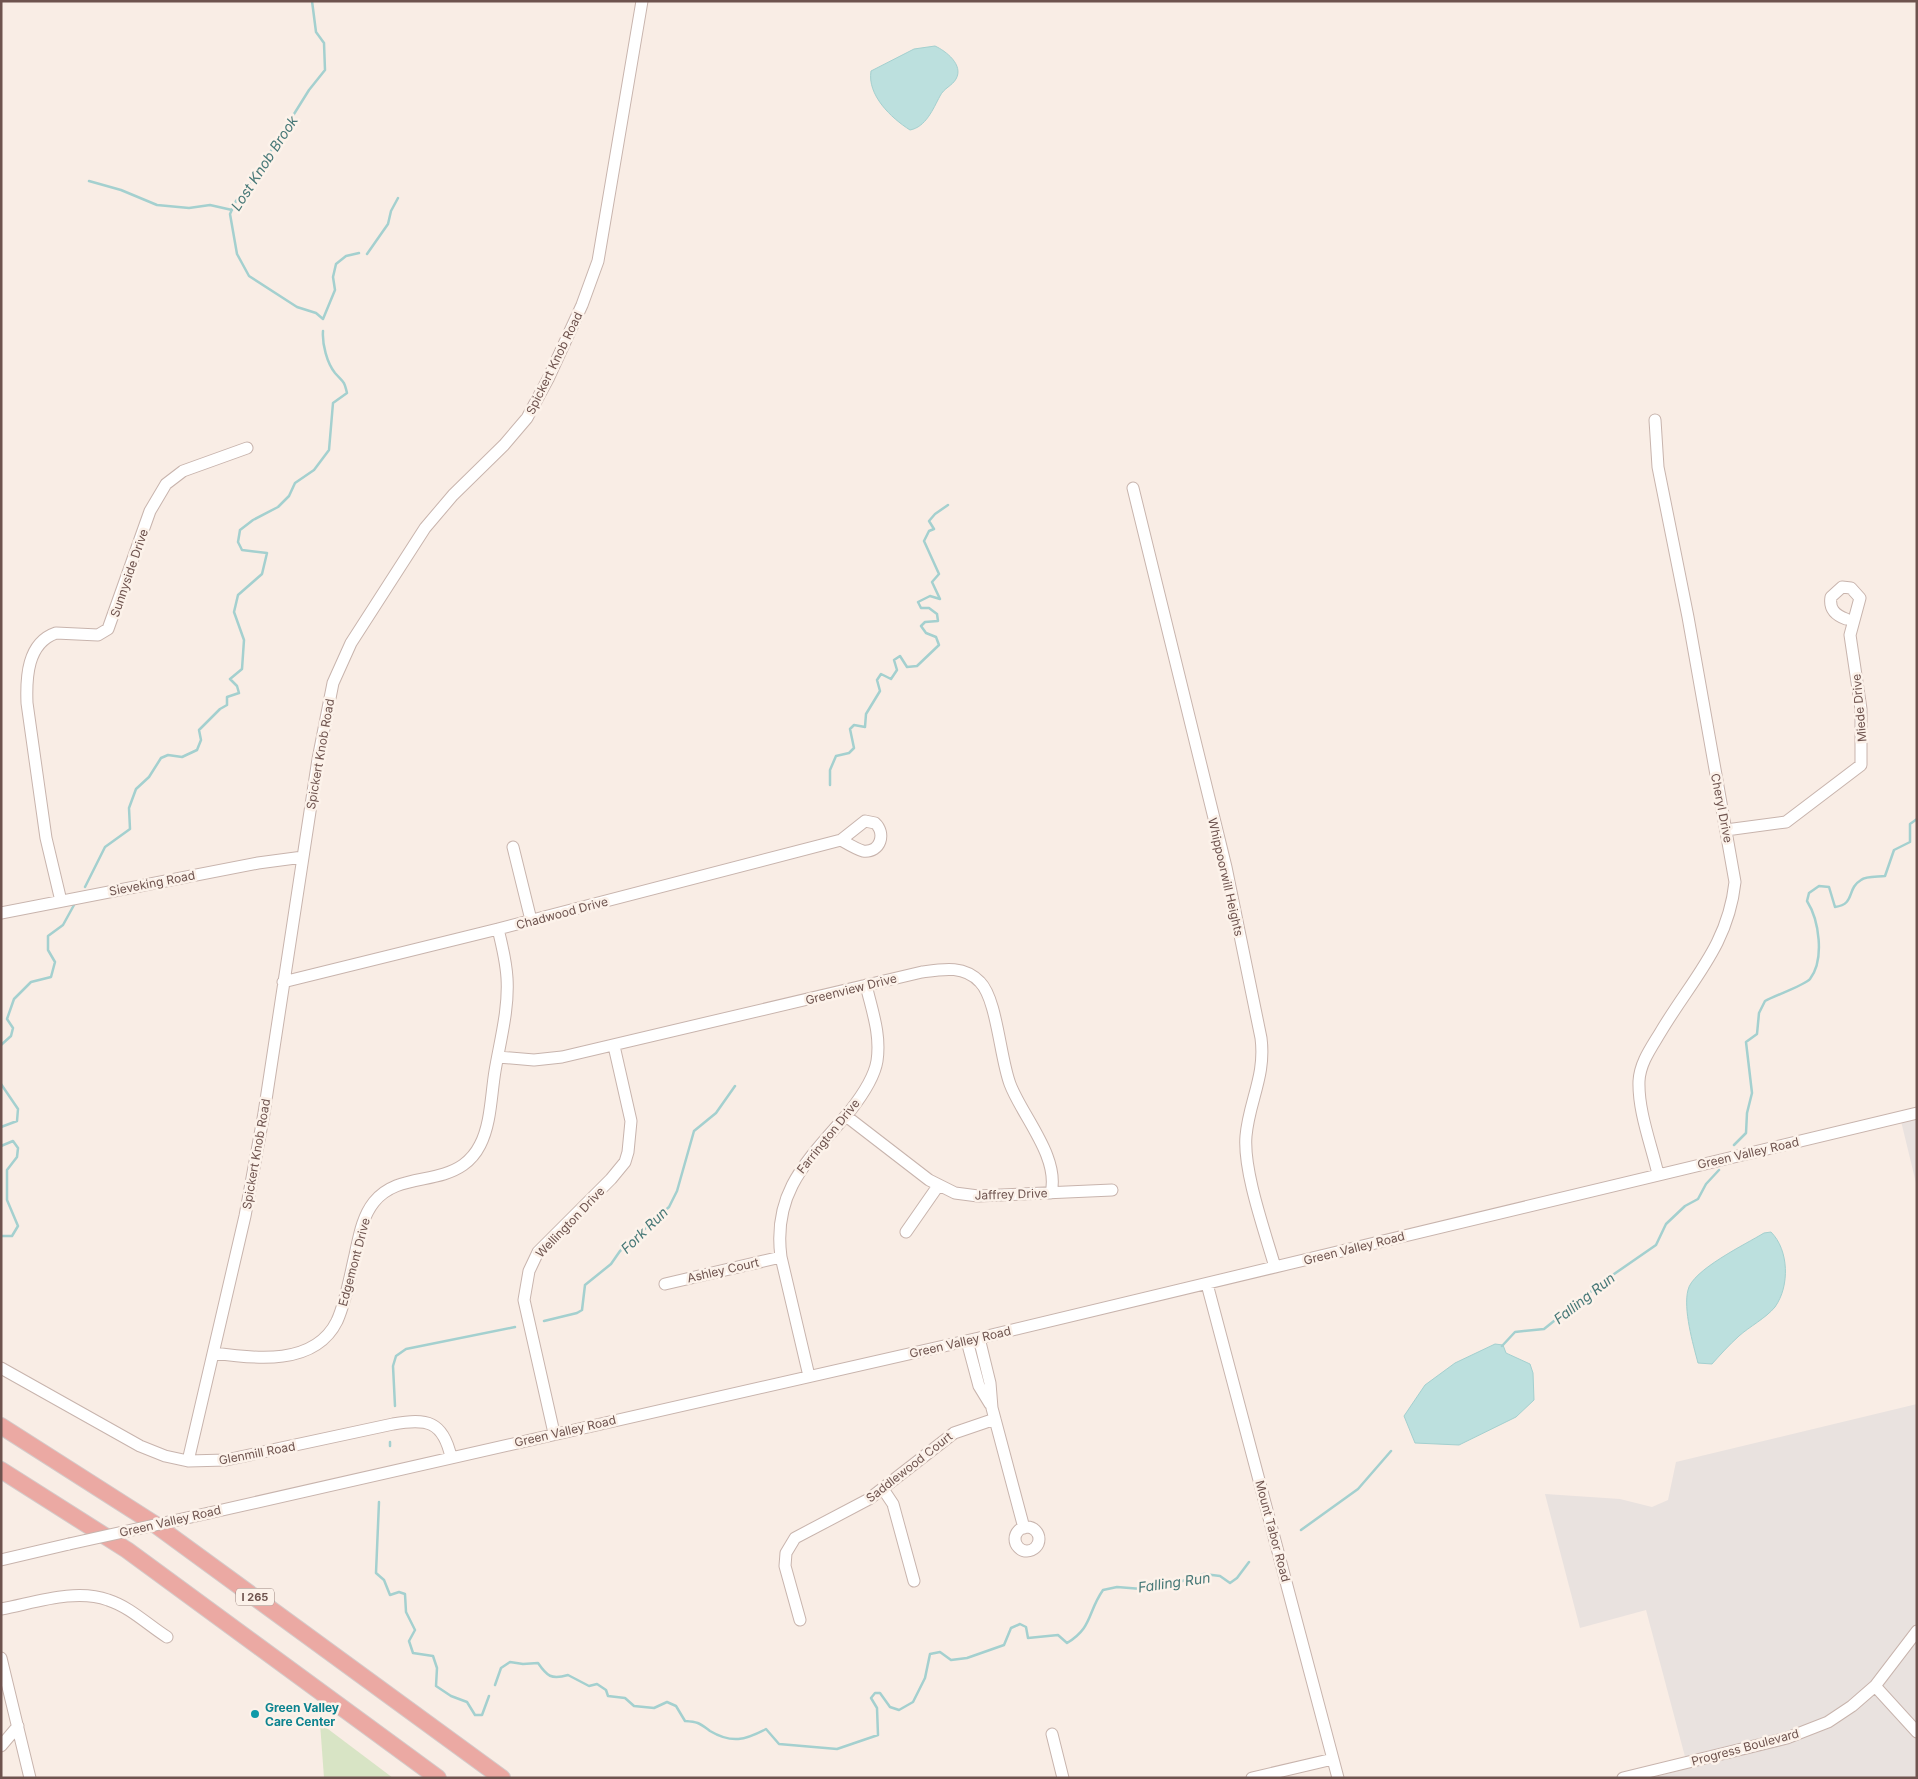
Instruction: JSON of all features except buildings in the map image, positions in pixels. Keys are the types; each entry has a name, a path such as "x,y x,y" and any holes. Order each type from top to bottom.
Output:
{"highway":[{"name":"I 265","path":"1,1426 153,1523 502,1778"},
{"path":"1,1470 128,1550 438,1778"}],"street":[{"name":"Spickert Knob Road","path":"188,1461 245,1216 264,1113 326,712 333,683 351,643 424,528 453,495 504,445 527,418 548,379 582,304 594,276 601,246 642,1"},
{"name":"Cheryl Drive","path":"1655,420 1658,467 1735,882 1732,907 1724,932 1643,1062 1639,1079 1640,1097 1658,1174"},
{"name":"Sunnyside Drive","path":"61,901 46,838 27,703 30,661 39,645 50,635 56,633 98,635 108,629 150,511 166,484 182,471 247,448"},
{"name":"Whippoorwill Heights","path":"1133,488 1226,867 1262,1038 1263,1067 1248,1123 1246,1150 1275,1268"},
{"name":"Miede Drive","path":"1726,830 1786,822 1861,765 1861,709 1850,635 1860,598 1851,588 1842,588 1831,597 1831,606 1836,614 1846,618"},
{"name":"Chadwood Drive","path":"283,982 498,929 841,840"},
{"path":"513,847 531,920"},
{"name":"Sieveking Road","path":"1,912 258,863 303,857"},
{"name":"Edgemont Drive","path":"214,1353 247,1358 276,1357 302,1351 324,1338 336,1322 361,1228 374,1201 400,1184 454,1170 470,1160 476,1153 487,1125 507,988 505,960 498,929"},
{"name":"Greenview Drive","path":"498,1056 542,1060 614,1046 866,985 945,968 966,972 981,983 990,1000 1011,1087 1048,1158 1052,1180 1051,1193"},
{"name":"Farrington Drive","path":"809,1376 781,1257 779,1226 781,1211 789,1189 803,1166 846,1116 865,1089 877,1062 878,1036 866,985"},
{"name":"Wellington Drive","path":"554,1433 524,1300 527,1280 538,1252 611,1179 625,1162 630,1142 631,1121 614,1046"},
{"name":"Green Valley Road","path":"1,1560 554,1433 967,1341 1917,1113"},
{"name":"Jaffrey Drive","path":"846,1116 938,1186 954,1193 978,1196 1112,1190"},
{"path":"906,1232 938,1186"},
{"name":"Ashley Court","path":"666,1284 781,1257"},
{"name":"Mount Tabor Road","path":"1207,1284 1338,1778"},
{"path":"979,1338 990,1383 994,1413 1024,1528"},
{"path":"967,1341 979,1386 994,1413"},
{"name":"Glenmill Road","path":"1,1368 140,1446 165,1456 188,1461 205,1462 234,1458 393,1424 416,1421 426,1422 441,1431 447,1440 451,1458"},
{"name":"Saddlewood Court","path":"800,1620 785,1566 786,1553 790,1544 803,1534 854,1508 883,1489 945,1438 994,1413"},
{"path":"883,1489 893,1504 914,1581"},
{"path":"1,1610 69,1597 94,1596 109,1600 128,1610 167,1637"},
{"name":"Progress Boulevard","path":"1623,1778 1760,1745 1814,1728 1846,1710 1875,1686 1917,1631"},
{"path":"1,1658 30,1778"},
{"path":"1875,1686 1917,1732"},
{"path":"1,1746 18,1726"},
{"path":"1052,1734 1063,1778"},
{"path":"1252,1778 1333,1759"}],"shaded area":[{"path":"1917,1113 1917,1187 1900,1117"},
{"path":"1917,1404 1917,1778 1652,1778 1688,1768 1646,1610 1580,1628 1545,1494 1620,1499 1652,1507 1668,1500 1676,1462"}],"green space":[{"path":"320,1723 393,1778 324,1778"}],"water":[{"path":"935,46 953,59 958,69 958,74 956,79 942,93 925,121 910,130 895,119 882,105 873,89 871,71 914,49"},
{"path":"1771,1232 1781,1248 1785,1268 1783,1289 1775,1307 1739,1336 1712,1364 1698,1363 1689,1326 1687,1307 1688,1290 1692,1282 1699,1274 1721,1258 1764,1233"},
{"path":"1495,1344 1503,1345 1506,1353 1530,1364 1533,1373 1534,1400 1516,1417 1459,1445 1415,1443 1404,1416 1425,1385 1455,1363"}],"waterway":[{"name":"Lost Knob Brook","path":"312,1 316,32 324,43 325,70 309,90 254,178 236,201 230,214 237,254 249,276 297,307 316,313 323,319 335,290 333,277 336,264 346,256 359,253"},
{"path":"89,181 121,190 157,205 189,208 210,205 232,210"},
{"path":"367,254 388,224 391,211 398,198"},
{"name":"Lost Knob Brook","path":"85,887 105,847 130,829 129,808 136,789 149,777 161,758 168,755 182,757 197,750 201,740 199,730 220,709 227,705 227,697 239,693 237,686 230,679 242,669 244,640 234,612 238,595 262,574 267,553 242,550 238,542 240,530 253,520 278,507 289,496 295,483 314,470 329,450 333,403 347,393 344,383 332,369 327,359 323,342 323,331"},
{"name":"Fork Run","path":"830,785 830,770 836,756 849,753 854,748 850,729 854,725 865,727 866,714 880,691 877,680 881,674 891,679 897,670 894,660 900,656 907,667 917,666 939,645 936,637 926,633 921,626 925,622 938,621 937,614 929,608 921,608 918,602 930,596 940,599 932,582 939,574 924,541 929,531 934,529 929,521 948,505"},
{"name":"Falling Run","path":"1734,1145 1746,1133 1747,1113 1752,1093 1746,1042 1757,1034 1759,1013 1765,1001 1810,979 1818,961 1819,940 1815,918 1807,901 1809,893 1819,886 1829,887 1835,907 1846,903 1856,884 1861,880 1869,877 1885,876 1894,850 1910,842 1910,824 1917,819"},
{"name":"Lost Knob Brook","path":"1,1045 11,1036 13,1028 7,1019 14,999 31,982 51,977 55,962 48,950 48,936 63,925 74,905"},
{"name":"Lost Knob Brook","path":"1,1084 18,1109 17,1121 1,1127"},
{"name":"Fork Run","path":"544,1321 582,1310 585,1285 611,1264 620,1251 669,1207 677,1191 694,1131 716,1113 735,1086"},
{"name":"Lost Knob Brook","path":"1,1146 13,1141 18,1148 17,1157 7,1170 7,1200 18,1226 12,1236 1,1236"},
{"name":"Falling Run","path":"1502,1346 1515,1332 1544,1329 1604,1281 1656,1245 1666,1224 1685,1206 1698,1199 1706,1184 1719,1170"},
{"name":"Fork Run","path":"395,1406 393,1366 396,1356 406,1349 515,1327"},
{"name":"Falling Run","path":"1301,1530 1358,1489 1391,1451"},
{"name":"Fork Run","path":"379,1502 376,1573 384,1580 390,1595 399,1592 405,1594 406,1612 415,1630 409,1641 413,1653 433,1656 437,1668 436,1686 451,1696 467,1702 475,1715 482,1715 489,1696"},
{"name":"Falling Run","path":"495,1685 501,1668 510,1662 523,1664 538,1663 550,1676 568,1675 589,1686 597,1684 606,1690 608,1696 625,1698 634,1706 654,1708 667,1702 676,1706 685,1721 699,1723 725,1738 745,1738 766,1729 779,1744 837,1749 878,1735 877,1708 871,1698 875,1693 880,1693 890,1707 899,1710 913,1702 925,1678 930,1654 940,1652 951,1660 967,1658 1004,1645 1011,1628 1020,1624 1026,1627 1028,1638 1058,1635 1067,1643 1086,1625 1103,1590 1117,1587 1142,1589 1152,1583 1176,1583 1204,1574 1220,1576 1230,1583 1237,1578 1249,1562"}],"place":[{"name":"Green Valley Care Center","path":"255,1714"}]}
